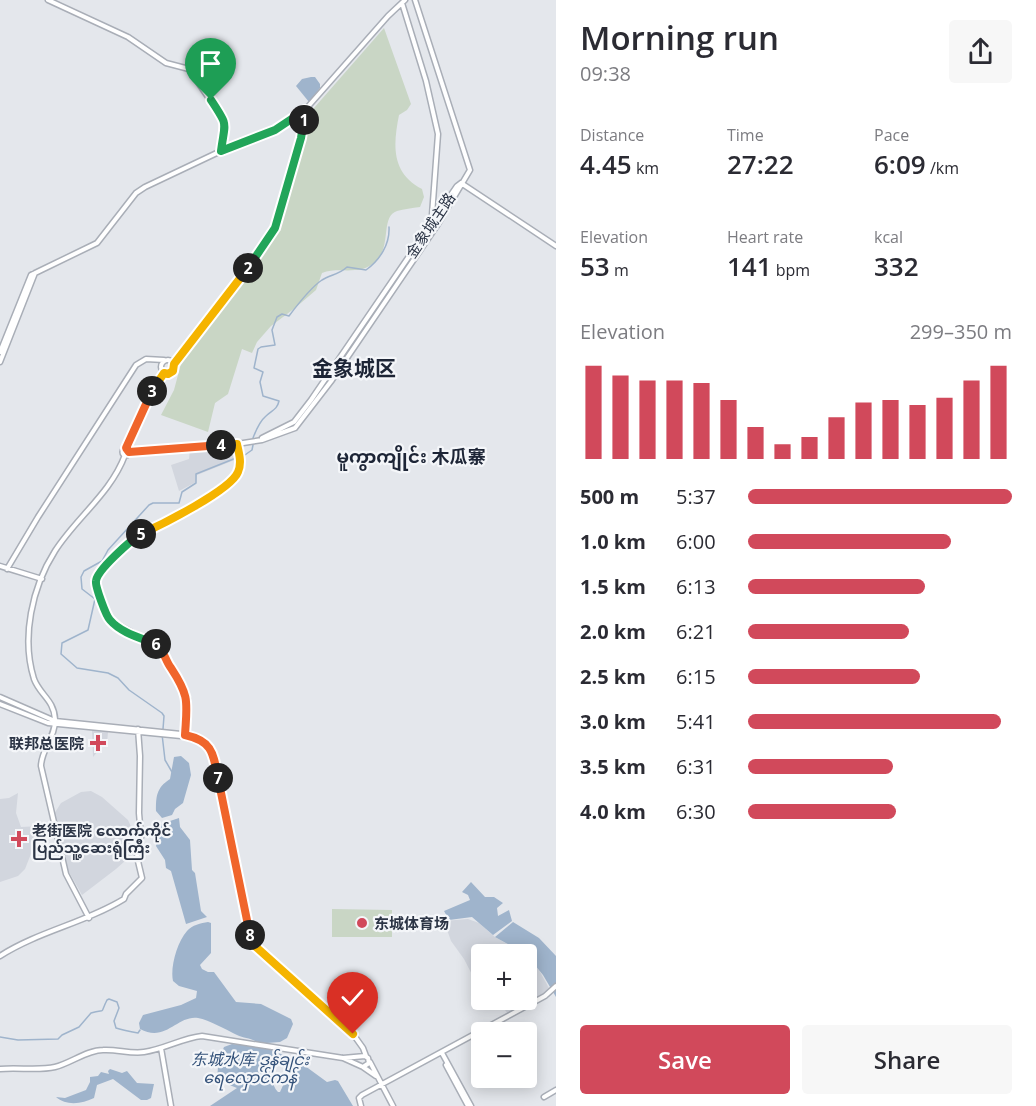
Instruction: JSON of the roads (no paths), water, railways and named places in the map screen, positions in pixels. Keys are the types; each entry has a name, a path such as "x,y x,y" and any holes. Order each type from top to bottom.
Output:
{"main road":[{"path":"48,0 128,37 166,63 189,69 225,122 226,128 221,151"},
{"path":"415,0 470,170 461,183 555,245"},
{"path":"0,362 1,352 34,274 97,243 136,193 221,151 275,130 305,110 388,15 404,1 438,134 433,221 438,224"},
{"path":"89,918 66,874 41,766 41,759 51,740 55,723 53,705 39,689 33,676 30,614 53,553 72,527 100,496 127,452 152,390 164,373 172,372 174,364 215,314 272,235 301,138 305,110"},
{"name":"金象城主路","path":"127,452 237,444 256,441 295,429 433,221 461,183"},
{"name":"金象城主路","path":"308,407 438,224 461,183"},
{"path":"8,569 48,500 136,365 146,359 170,360 174,364"},
{"path":"164,360 160,368 164,373"},
{"path":"185,735 188,699 177,675 160,648 110,620 96,588 96,581 98,575 130,542 186,512 233,479 240,466 237,444"},
{"path":"0,567 42,579"},
{"path":"0,697 55,723"},
{"path":"0,704 43,722 185,735 200,739 208,745 213,758 251,940 353,1034 363,1048 393,1106"},
{"path":"0,956 21,944 89,918 124,899 142,878 137,857 141,837 140,756 137,731"},
{"path":"165,733 193,737"},
{"path":"361,1106 359,1098 550,992 556,986"},
{"path":"0,1069 56,1067 101,1050 134,1053 202,1036 267,1044 344,1058 367,1066 369,1061"},
{"path":"161,1048 171,1106"},
{"path":"441,1053 470,1106"},
{"path":"344,1058 366,1056"},
{"path":"360,1057 358,1060 361,1065 377,1077"},
{"path":"544,1097 556,1090"}],"water":[{"path":"315,77 320,88 309,102 296,86 302,79"},
{"path":"181,756 189,763 191,775 183,803 175,809 172,815 162,818 156,811 158,793 170,779 174,757"},
{"path":"179,818 180,827 190,840 192,870 195,873 201,911 207,917 186,924 171,871 166,868 165,860 156,846 161,824"},
{"path":"471,882 485,897 494,897 503,903 497,908 498,916 509,910 512,921 493,935 472,917 449,920 444,911 470,900 468,895 462,892"},
{"path":"513,922 539,938 556,956 556,997 537,968 537,944 508,944 495,937"},
{"name":"东城水库 ဒွန်ချင်း ရေလှောင်ကန်","path":"211,923 211,953 200,965 202,969 214,972 236,1002 261,1004 291,1019 293,1024 287,1038 280,1042 267,1043 265,1047 301,1063 327,1082 338,1081 353,1106 210,1106 237,1088 222,1082 217,1077 219,1059 224,1047 232,1044 253,1046 256,1045 255,1041 198,1018 184,1020 157,1033 140,1029 139,1023 143,1015 181,1005 196,998 197,991 179,986 173,981 173,962 177,948 187,931 191,927","holes":["283,1065 294,1073 285,1081 278,1092 273,1080 276,1066"]},
{"path":"110,1069 122,1073 127,1071 137,1083 154,1084 151,1098 141,1100 113,1079 97,1085 94,1098 84,1102 69,1103 56,1097 65,1098 86,1090 90,1077 98,1076 101,1072 109,1074"}],"waterway":[{"path":"253,438 262,420 276,408 279,401 263,396 260,382 263,372 254,368 258,349 275,345 272,330 277,317 282,314 289,316 309,292 325,278 347,267 366,270 371,266 386,245 389,227"},
{"path":"242,457 252,450 253,445"},
{"path":"163,729 164,716 162,713 129,690 118,678 108,673 77,668 61,654 62,643 88,630 95,599 82,589 81,577 84,571 102,561 108,550 149,505 179,503 182,492 196,483 196,474 236,458"},
{"path":"162,734 165,760 172,772"},
{"path":"0,1037 18,1040 58,1039 79,1027 91,1013 102,1011 109,999 117,1002 119,1008 114,1021 116,1028 138,1033 140,1030"}],"place":[{"name":"联邦总医院","path":"98,743"},
{"name":"老街医院 လောက်ကိုင် ပြည်သူ့ဆေးရုံကြီး","path":"19,839"},
{"name":"东城体育场","path":"362,923"}],"district":[{"name":"金象城区","path":"354,368"},
{"name":"မူကွာကျိုင်း 木瓜寨","path":"411,456"}]}
